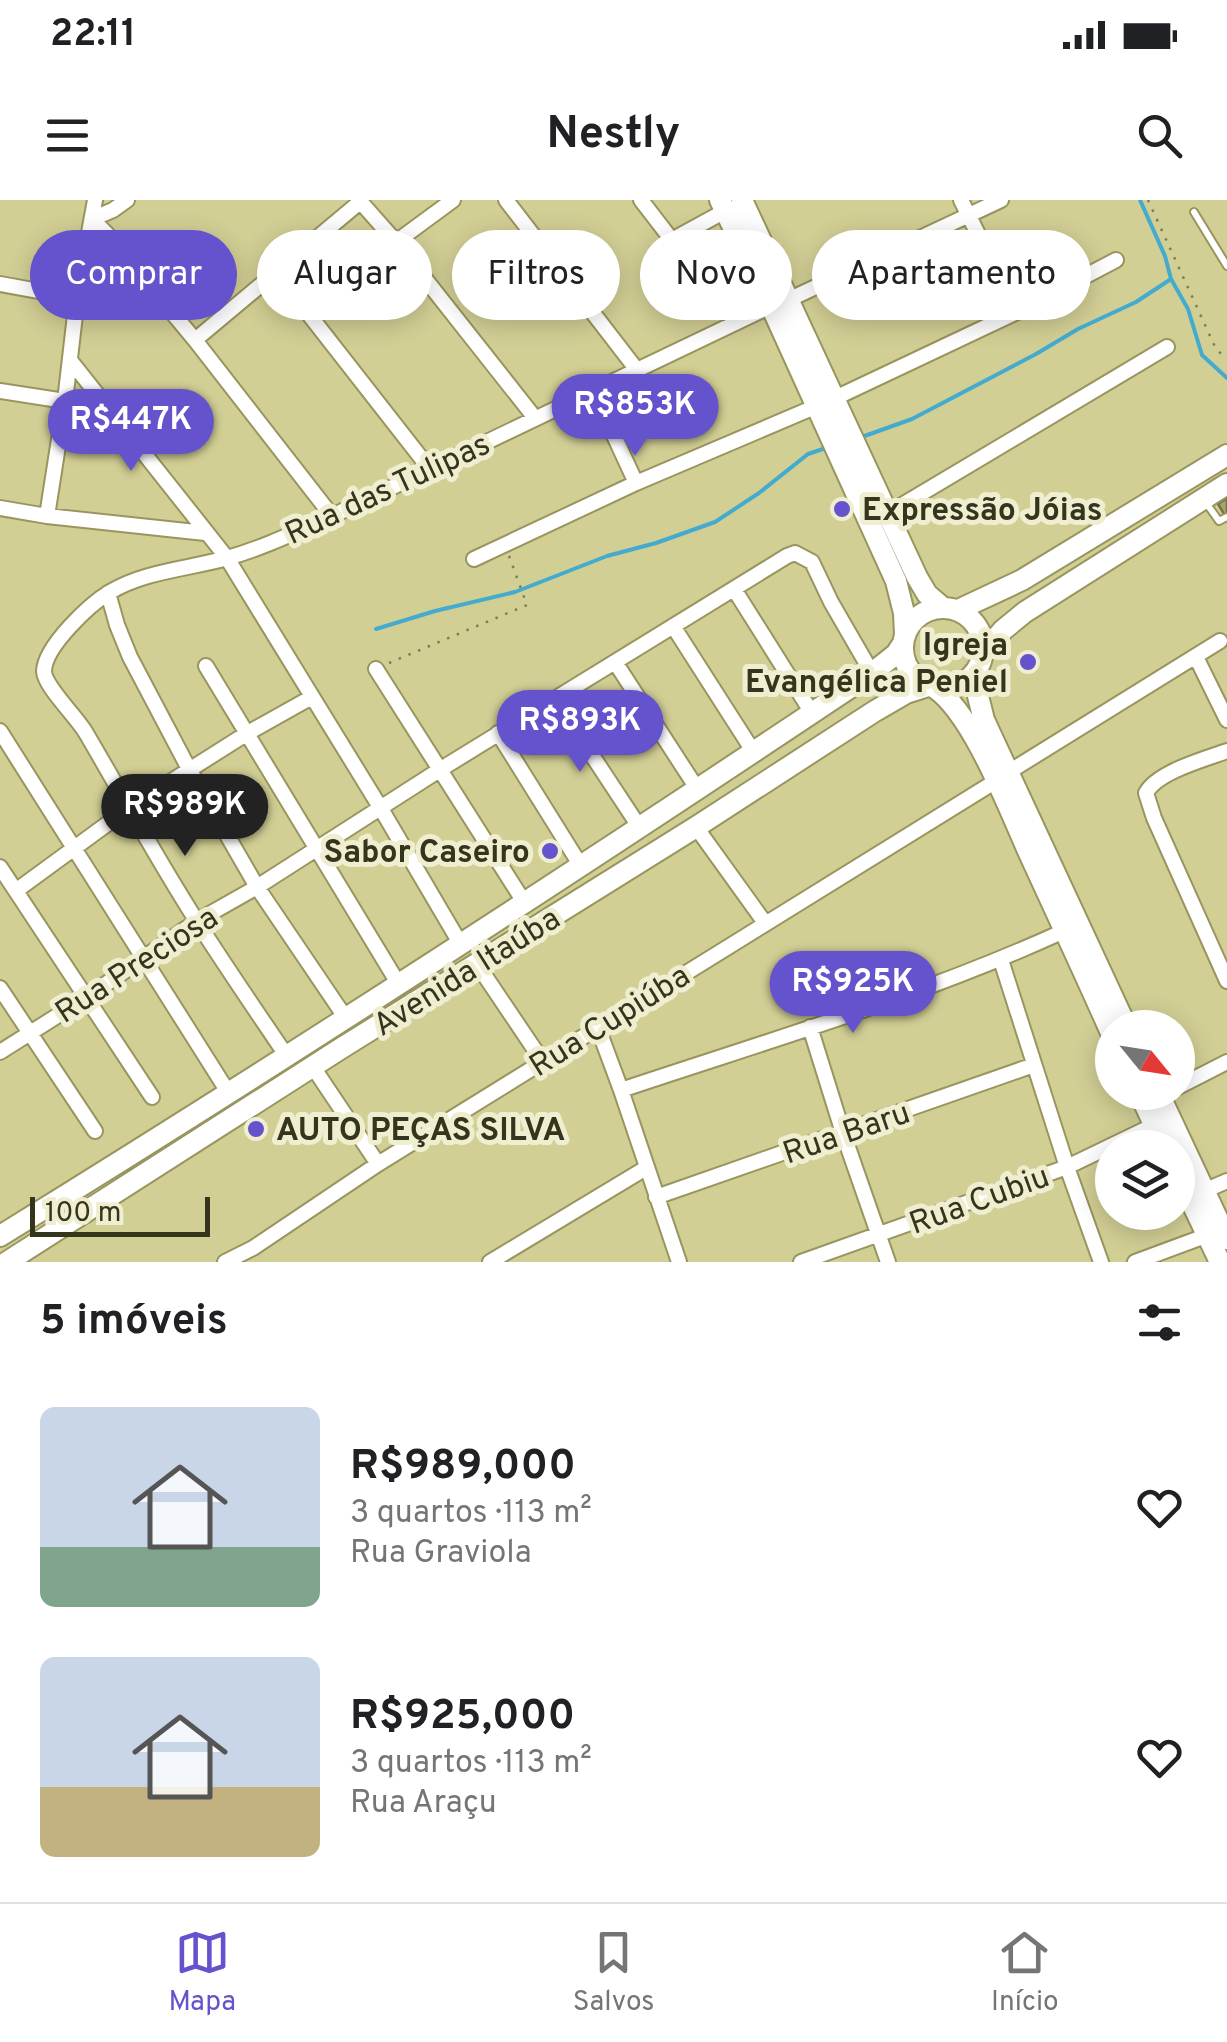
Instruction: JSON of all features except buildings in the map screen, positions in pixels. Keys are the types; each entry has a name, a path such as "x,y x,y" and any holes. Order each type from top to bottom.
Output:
{"street":[{"path":"90,230 95,200"},
{"path":"92,220 127,200"},
{"path":"412,230 453,200"},
{"path":"506,200 636,370"},
{"path":"641,200 664,230"},
{"path":"961,200 975,230"},
{"name":"Rua das Tulipas","path":"792,297 1001,200"},
{"path":"325,230 360,201 385,230"},
{"path":"688,230 734,202 746,230"},
{"path":"92,220 194,340 332,516"},
{"path":"1091,273 1116,260"},
{"path":"0,284 30,289"},
{"path":"194,340 257,286"},
{"path":"432,288 535,418"},
{"path":"47,516 75,320"},
{"path":"313,320 429,468"},
{"name":"Rua das Tulipas","path":"129,808 83,728 44,677 49,654 75,622 108,593 133,580 263,546 739,320"},
{"path":"787,320 825,402 896,582 904,614 904,658 908,670 947,696 1001,777 1118,1010"},
{"path":"474,559 636,482 825,402 1000,320"},
{"path":"887,514 1167,347"},
{"path":"70,360 226,558 460,943"},
{"path":"593,390 636,482"},
{"path":"0,391 65,401"},
{"path":"825,402 927,594 970,617 978,628 983,641 978,696 1001,777 1100,1010"},
{"path":"904,640 916,618 932,609 950,609 1022,580 1227,455"},
{"path":"931,687 944,689 962,684 1002,630 1025,612 1227,484"},
{"path":"0,508 205,533"},
{"path":"1122,519 1136,542"},
{"path":"1101,532 1115,556"},
{"name":"Rua Preciosa","path":"0,1052 380,806 795,553 812,562 830,602 872,672"},
{"path":"734,589 812,713"},
{"path":"108,593 130,657 188,769 336,1023 340,1049"},
{"path":"674,626 753,751"},
{"name":"Avenida Itaúba","path":"0,1236 698,790 872,672 896,654 904,640"},
{"name":"Rua Cupiúba","path":"225,1262 1220,641"},
{"path":"1196,657 1227,720"},
{"path":"615,662 698,790"},
{"path":"206,666 398,983"},
{"path":"376,669 524,902"},
{"name":"Avenida Itaúba","path":"9,1261 874,711 906,692 931,687"},
{"path":"17,890 188,769 312,697"},
{"path":"555,699 640,828"},
{"path":"0,730 228,1092"},
{"path":"498,733 581,866"},
{"path":"1227,751 1162,777 1149,786 1147,798 1227,981"},
{"path":"129,808 197,922 286,1055"},
{"path":"696,827 765,923"},
{"path":"0,866 152,1097"},
{"path":"621,1090 1001,960 1064,931"},
{"path":"1001,960 1101,1262"},
{"path":"477,964 543,1062"},
{"path":"0,988 95,1131"},
{"path":"810,1027 842,1133 888,1262"},
{"path":"598,1028 678,1262"},
{"path":"1195,1076 1227,1062"},
{"name":"Rua Baru","path":"656,1196 1034,1065"},
{"path":"313,1067 378,1164"},
{"path":"1157,1110 1157,1130"},
{"path":"1168,1110 1204,1192 1220,1262"},
{"name":"Rua Cubiu","path":"801,1262 1067,1167 1154,1124"},
{"path":"490,1262 646,1168"},
{"path":"1204,1192 1227,1181"},
{"path":"1195,1201 1217,1237"},
{"path":"1134,1262 1217,1237"}],"lane":[{"path":"1194,212 1227,266"},
{"path":"1203,500 1216,519 1222,521 1227,517"}],"path":[{"path":"1149,200 1216,350 1227,359"},
{"path":"376,669 527,605 506,545"}],"waterway":[{"path":"1140,200 1171,279 1188,309 1202,355 1227,378"},
{"path":"859,438 912,419 1136,302 1171,279"},
{"path":"376,629 515,592 607,556 715,522 808,454 826,448"}],"place":[{"name":"Expressão Jóias","path":"842,509"},
{"name":"Igreja Evangélica Peniel","path":"1028,662"},
{"name":"Sabor Caseiro","path":"550,851"},
{"name":"AUTO PEÇAS SILVA","path":"256,1129"}]}
